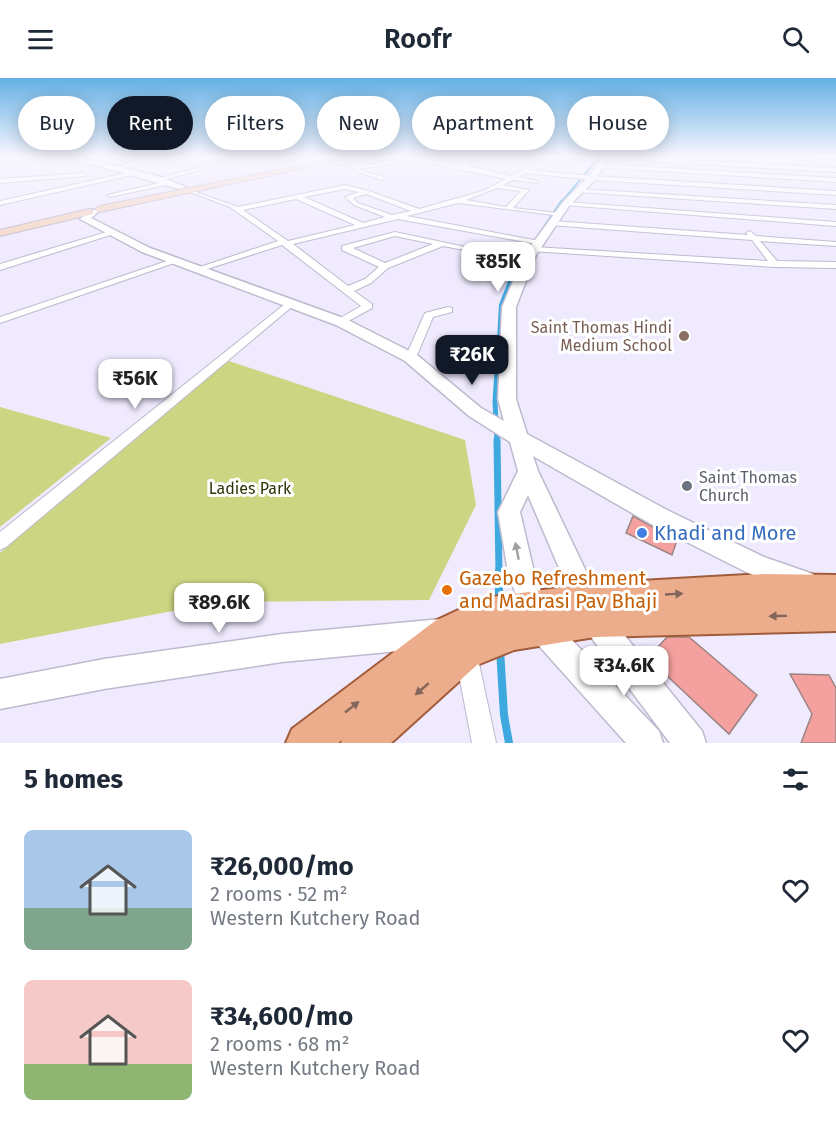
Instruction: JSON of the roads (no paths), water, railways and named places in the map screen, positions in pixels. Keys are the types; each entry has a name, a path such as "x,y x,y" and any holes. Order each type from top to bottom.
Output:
{"main road":[{"path":"0,232 209,187"},
{"path":"306,743 498,628 591,610 832,598"},
{"path":"361,743 498,628"}],"street":[{"path":"0,203 72,187"},
{"path":"117,187 85,219 146,250 341,322 411,358 475,412 518,438 659,517 756,565 832,598"},
{"path":"110,195 149,187"},
{"path":"237,209 335,187"},
{"path":"345,187 367,192 418,211"},
{"path":"198,269 284,243 457,201 494,187"},
{"path":"504,187 526,190 508,209"},
{"path":"582,187 534,244 509,307 507,399 528,471 591,610 690,743"},
{"path":"713,187 775,264"},
{"path":"743,187 836,193"},
{"path":"192,191 237,209 368,306 341,322"},
{"path":"579,191 836,207"},
{"path":"367,192 348,197 356,204 393,217 534,244 775,264 836,265"},
{"path":"295,195 362,225"},
{"path":"457,201 753,237 836,244"},
{"path":"559,214 737,218 836,224"},
{"path":"0,267 113,233"},
{"path":"385,266 345,248 395,234 480,251 471,262"},
{"path":"347,290 368,281 385,266 442,243"},
{"path":"0,320 176,261"},
{"path":"0,542 290,303"},
{"path":"411,358 429,315 448,310"},
{"path":"484,743 498,628 521,572 509,512 528,471"},
{"path":"0,694 104,674 282,648 498,628 590,678 647,743"}],"waterway":[{"path":"561,203 574,187"},
{"path":"541,232 562,201"},
{"path":"517,262 520,256 533,245"},
{"path":"499,340 501,305 518,261"},
{"path":"497,441 495,402 499,339"},
{"path":"497,440 499,573"},
{"path":"499,573 499,601"},
{"path":"500,649 504,715 509,743"}],"place":[{"name":"Saint Thomas Hindi Medium School","path":"684,336"},
{"name":"Saint Thomas Church","path":"687,486"},
{"name":"Khadi and More","path":"642,533"},
{"name":"Gazebo Refreshment and Madrasi Pav Bhaji","path":"447,590"}],"park label":[{"name":"Ladies Park","path":"250,488"}]}
